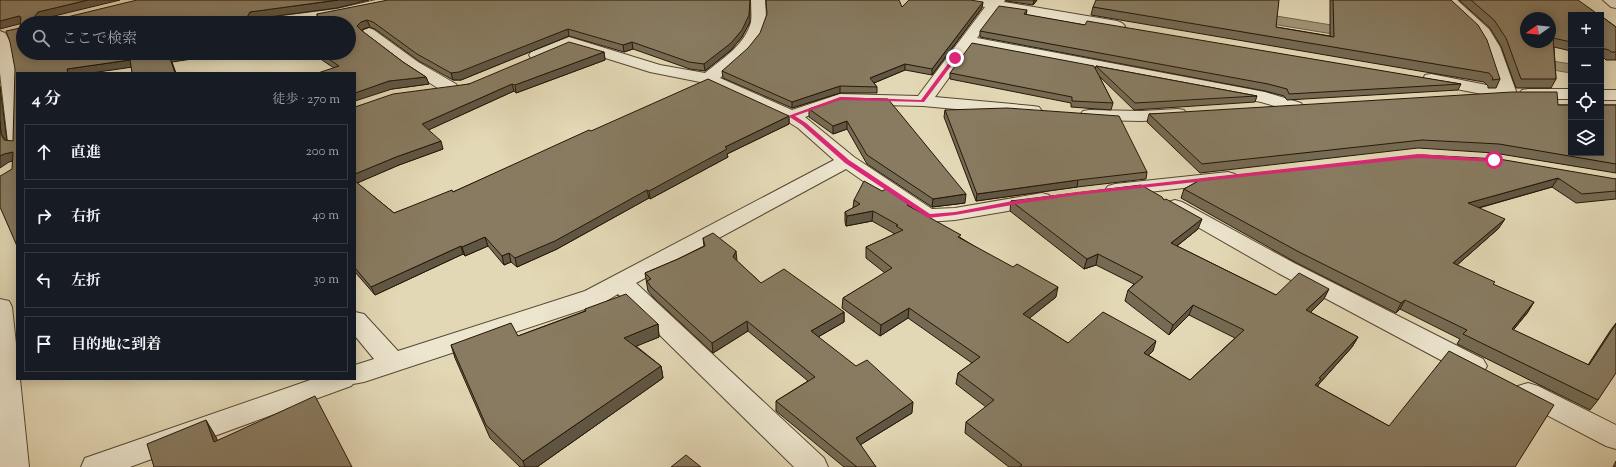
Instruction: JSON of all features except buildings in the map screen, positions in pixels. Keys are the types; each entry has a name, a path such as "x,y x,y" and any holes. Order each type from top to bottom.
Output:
{"street":[{"path":"321,0 336,13"},
{"path":"313,16 336,13 395,0"},
{"path":"709,79 746,46 758,22 758,0"},
{"path":"967,0 996,2 1134,29"},
{"path":"1448,0 1480,29 1492,47 1508,94"},
{"path":"1610,0 1616,4"},
{"path":"922,101 996,2"},
{"path":"15,30 4,42 5,92 16,138"},
{"path":"369,33 412,65 457,87 428,91"},
{"path":"967,41 1265,97 1302,106 1241,110"},
{"path":"520,62 569,42 641,65 684,76 709,79 791,116 804,124 847,161 928,216 955,214 1060,196"},
{"path":"1420,78 1508,94"},
{"path":"1444,98 1508,94 1568,94"},
{"path":"1604,95 1616,95"},
{"path":"791,116 840,99 922,101 1053,113"},
{"path":"1075,115 1142,116 1195,113"},
{"path":"356,374 594,297 847,161"},
{"path":"1099,192 1244,176"},
{"path":"1143,188 1286,268 1616,438"},
{"path":"620,282 806,465"},
{"path":"0,307 14,467"},
{"path":"356,321 392,362"},
{"path":"96,467 339,380"}],"shaded area":[{"path":"1125,0 1178,0 1568,64 1568,73"}],"route":[{"path":"955,58 922,101 840,99 791,116 804,124 847,161 928,216 955,214 1018,202 1077,194 1143,188 1418,156 1494,160"}]}
